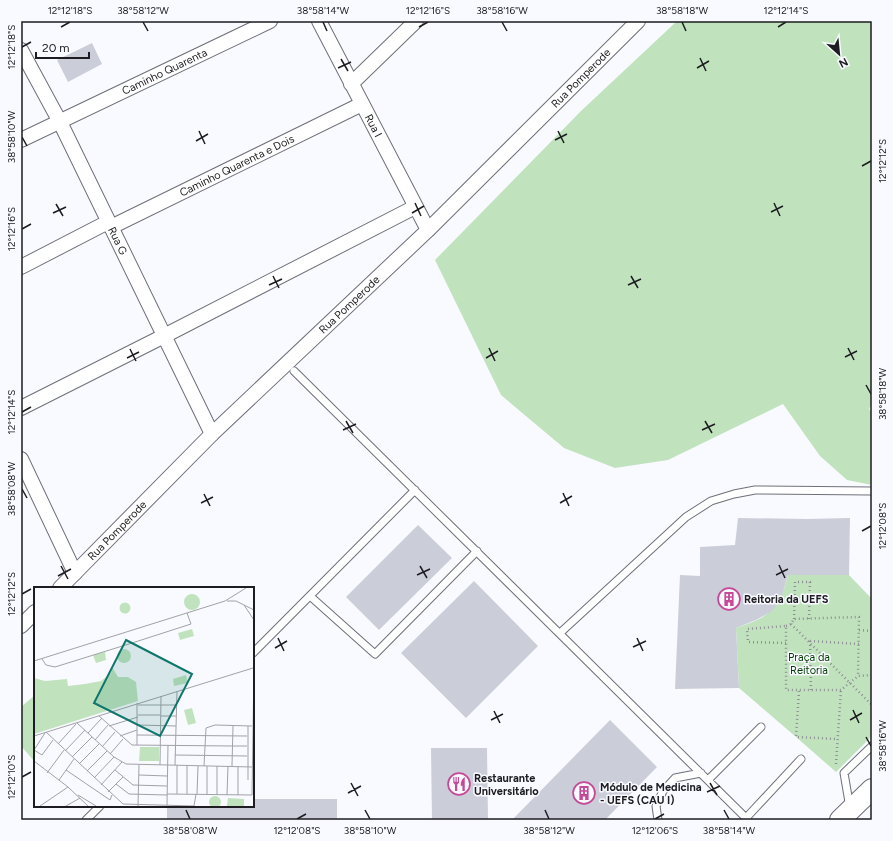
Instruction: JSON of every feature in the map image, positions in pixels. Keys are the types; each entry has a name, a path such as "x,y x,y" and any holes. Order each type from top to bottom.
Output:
{"street":[{"name":"Caminho Quarenta","path":"21,140 270,21"},
{"name":"Rua I","path":"319,21 428,230"},
{"path":"351,84 416,21"},
{"name":"Rua Pomperode","path":"61,587 212,434 291,367 638,21"},
{"name":"Rua G","path":"21,50 60,122 212,434"},
{"name":"Caminho Quarenta e Dois","path":"21,267 362,104"},
{"path":"21,408 415,207"},
{"path":"21,459 75,573"},
{"path":"21,626 34,613"},
{"path":"845,815 872,788"}],"lane":[{"path":"291,367 747,819 801,759"},
{"path":"254,652 415,490"},
{"path":"560,633 686,517 712,501 734,494 755,490 872,491"},
{"path":"310,596 375,654 477,551"},
{"path":"708,780 760,727"},
{"path":"845,815 844,773 872,746"},
{"path":"658,820 656,806 663,791 675,778 701,773"},
{"path":"86,820 99,807"}],"path":[{"path":"786,643 748,642 748,628 786,626 791,624 794,619 795,582 810,582 809,619"},
{"path":"794,619 859,618 858,676"},
{"path":"791,624 810,641 849,683 872,705"},
{"path":"786,626 786,690 841,690 858,676 872,675"},
{"path":"859,630 872,631"},
{"path":"810,641 859,644"},
{"path":"810,641 811,691"},
{"path":"836,766 841,690"},
{"path":"799,691 796,737 837,739"}],"green space":[{"path":"677,21 872,21 872,403 869,409 872,413 872,485 847,480 820,456 783,404 668,460 615,468 564,448 501,395 435,260 581,111"},
{"name":"Praça da Reitoria","path":"788,575 849,575 872,599 872,736 836,772 739,688 736,628 765,616 771,610 781,596"},
{"path":"34,696 34,761 21,746 21,707"}],"building":[{"path":"92,43 102,64 68,82 57,60"},
{"name":"Reitoria da UEFS","path":"738,518 850,518 849,575 788,575 782,595 772,611 756,620 736,628 739,688 675,689 680,575 700,576 700,547 735,545"},
{"path":"418,525 452,558 379,630 346,597"},
{"path":"474,581 538,646 466,718 401,653"},
{"name":"Módulo de Medicina - UEFS (CAU I)","path":"610,720 657,767 605,820 512,820"},
{"name":"Restaurante Universitário","path":"431,748 487,748 488,820 432,820"},
{"path":"254,799 337,799 337,820 167,820 167,807 254,807"}],"place":[{"name":"Reitoria da UEFS","path":"729,599"},
{"name":"Restaurante Universitário","path":"459,784"},
{"name":"Módulo de Medicina - UEFS (CAU I)","path":"584,793"}]}
